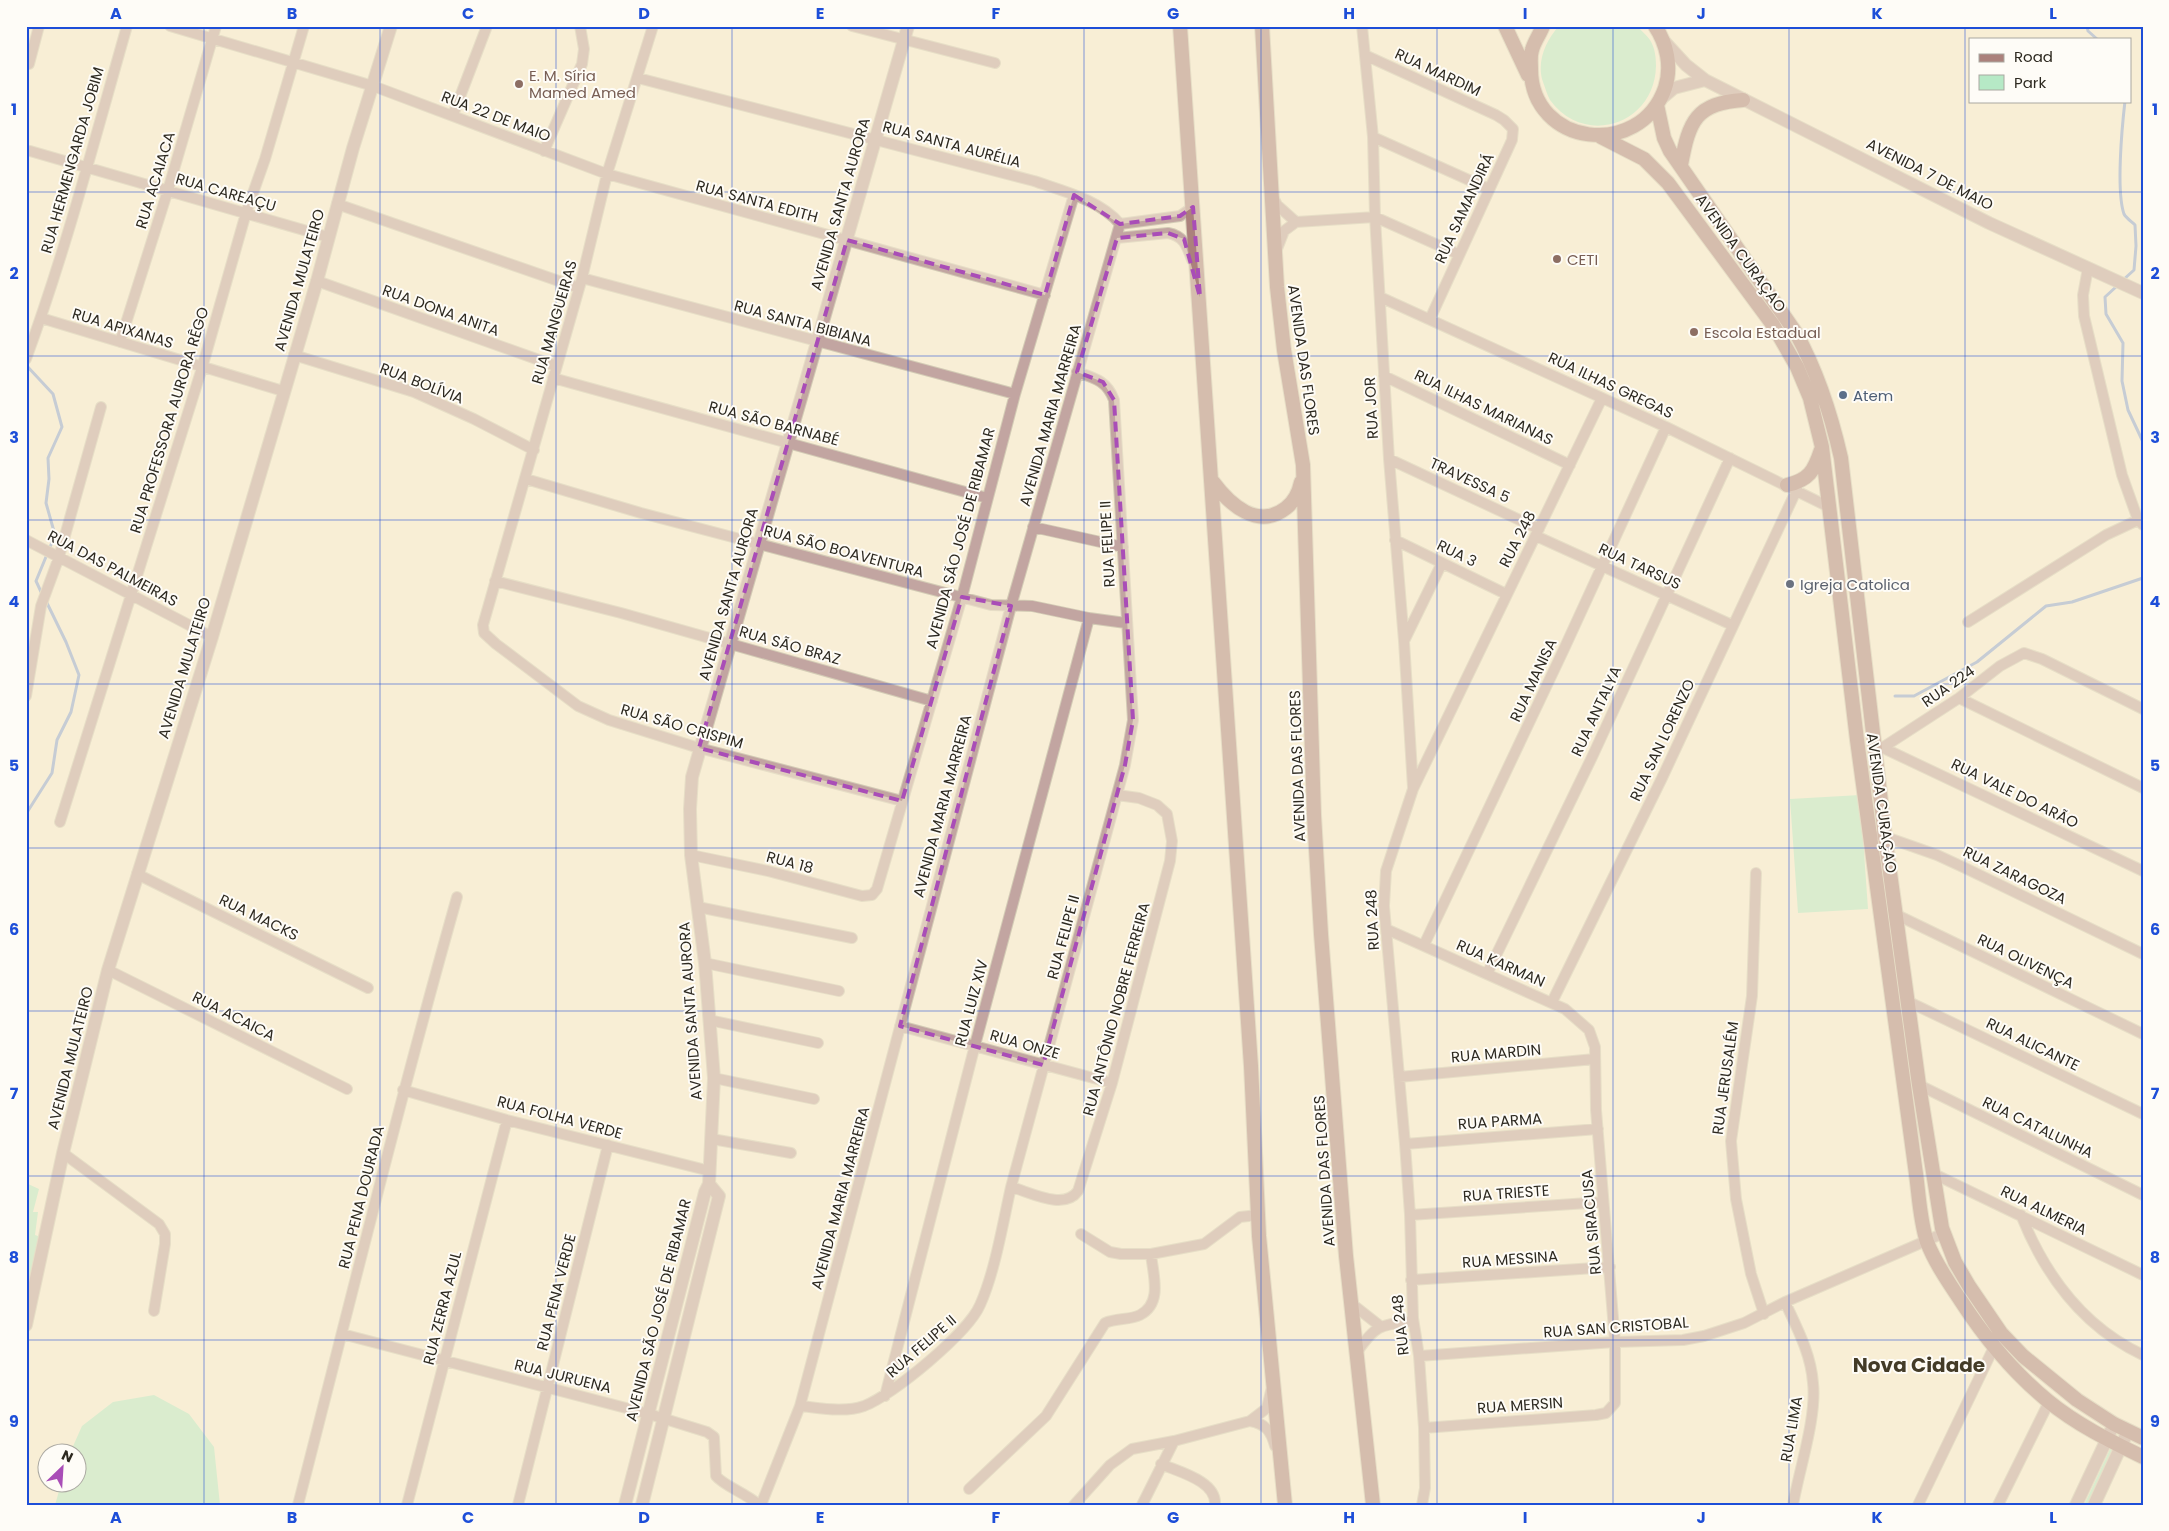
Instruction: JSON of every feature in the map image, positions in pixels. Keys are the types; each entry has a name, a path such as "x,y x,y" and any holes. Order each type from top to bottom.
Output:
{"main road":[{"path":"1180,26 1251,1066 1258,1215 1272,1385 1285,1505"},
{"name":"AVENIDA DAS FLORES","path":"1262,26 1275,256 1284,350 1303,465 1314,815 1320,934 1352,1304 1373,1505"},
{"path":"1505,26 1540,105 1556,122 1577,133 1601,136 1623,132 1642,122 1659,102 1667,80 1668,66 1663,40 1655,26"},
{"path":"1531,83 1531,52 1543,26"},
{"path":"1681,164 1688,132 1701,112 1724,101 1743,100"},
{"name":"AVENIDA CURAÇAO","path":"1659,102 1664,138 1773,296 1812,364 1834,427 1841,458 1860,627 1878,746 1885,836 1938,1214 1944,1233 1955,1262 1969,1286 2001,1332 2022,1356 2050,1380 2114,1424 2143,1438"},
{"name":"AVENIDA CURAÇAO","path":"1601,136 1632,150 1657,169 1774,325 1798,367 1810,398 1822,447 1827,506 1842,625 1904,1095 1927,1240 1932,1255 1956,1295 1994,1347 2049,1402 2106,1439 2143,1457"},
{"path":"1792,487 1809,475 1822,447"},
{"path":"1212,481 1225,498 1241,510 1264,518 1278,514 1291,504 1299,491 1303,465"},
{"path":"1842,625 1860,627"}],"street":[{"path":"30,64 39,26"},
{"name":"RUA HERMENGARDA JOBIM","path":"26,359 41,318 87,168 126,26"},
{"path":"170,26 373,86"},
{"name":"RUA ACAIACA","path":"120,342 168,190 216,26"},
{"name":"RUA PROFESSORA AURORA RÊGO","path":"60,822 202,368 246,213 304,26"},
{"name":"AVENIDA MULATEIRO","path":"26,1325 63,1153 108,970 212,637 391,26"},
{"path":"453,115 487,26"},
{"path":"544,151 582,64 584,49 580,26"},
{"name":"RUA MANGUEIRAS","path":"483,625 526,480 556,366 582,278 607,174 653,26"},
{"path":"852,26 995,62"},
{"name":"AVENIDA SANTA AURORA","path":"709,1178 714,1078 705,963 691,855 691,789 699,748 908,26"},
{"name":"RUA JOR","path":"1362,26 1367,56 1373,137 1375,218 1389,459 1394,540 1404,641 1413,789"},
{"name":"AVENIDA 7 DE MAIO","path":"1663,40 1686,65 1705,80 1989,222 2139,292"},
{"name":"RUA MARDIM","path":"1367,56 1496,115"},
{"name":"RUA SANTA AURÉLIA","path":"638,78 1034,182 1074,195 1107,213 1120,224"},
{"path":"1659,102 1674,88 1705,80"},
{"name":"RUA 22 DE MAIO","path":"373,86 607,174"},
{"name":"RUA SAMANDIRÁ","path":"1430,319 1513,134 1510,124 1496,115"},
{"path":"1373,137 1489,189"},
{"name":"RUA CAREAÇU","path":"30,152 328,237"},
{"name":"RUA SANTA EDITH","path":"607,174 1045,295"},
{"path":"1272,194 1277,205 1296,222"},
{"name":"AVENIDA SÃO JOSÉ DE RIBAMAR","path":"877,889 962,597 987,498 1074,195"},
{"path":"338,204 579,288"},
{"path":"1193,207 1180,216 1120,224 1117,238 1168,233 1177,234 1184,239 1193,264 1200,297"},
{"path":"1275,256 1284,231 1296,222 1375,218 1458,254"},
{"name":"AVENIDA MARIA MARREIRA","path":"760,1505 800,1406 1033,527 1117,238"},
{"path":"1968,622 2106,535 2140,522 2122,475 2084,316 2083,295 2088,268"},
{"name":"RUA SANTA BIBIANA","path":"582,278 1016,394"},
{"name":"RUA DONA ANITA","path":"317,281 556,366"},
{"name":"RUA ILHAS GREGAS","path":"1380,297 1666,427 1792,487 1827,506"},
{"name":"RUA APIXANAS","path":"41,318 283,391"},
{"name":"RUA BOLÍVIA","path":"294,355 414,392 474,419 534,450"},
{"name":"RUA FELIPE II","path":"800,1406 836,1410 862,1406 885,1396 958,1336 971,1321 980,1304 1117,795 1125,765 1133,720 1133,693 1126,623 1114,400 1110,390 1103,382 1077,372"},
{"name":"RUA ILHAS MARIANAS","path":"1384,376 1570,465"},
{"name":"RUA SÃO BARNABÉ","path":"553,378 987,498"},
{"name":"RUA 248","path":"1422,1505 1425,1488 1424,1428 1419,1356 1413,1321 1410,1215 1386,928 1384,888 1386,871 1413,789 1602,398"},
{"path":"26,696 41,606 58,557 101,407"},
{"name":"RUA MANISA","path":"1424,945 1666,427"},
{"name":"RUA ANTALYA","path":"1487,974 1593,755 1730,458"},
{"name":"TRAVESSA 5","path":"1389,459 1538,532"},
{"name":"RUA SÃO BOAVENTURA","path":"526,480 641,513 991,605 1032,606 1089,618 1126,623"},
{"name":"RUA SAN LORENZO","path":"1552,1002 1662,778 1732,625 1792,487"},
{"path":"1033,527 1122,547"},
{"name":"RUA TARSUS","path":"1538,532 1602,565 1732,625"},
{"name":"RUA DAS PALMEIRAS","path":"26,540 212,637"},
{"name":"RUA 3","path":"1394,540 1506,594"},
{"path":"1404,641 1442,563"},
{"name":"RUA SÃO BRAZ","path":"495,581 932,701"},
{"name":"RUA LUIZ XIV","path":"885,1396 975,1045 1089,618"},
{"name":"RUA SÃO CRISPIM","path":"483,625 484,633 488,638 578,706 609,720 699,748 902,801"},
{"name":"RUA 224","path":"1878,746 1960,698 2014,657 2024,653 2031,654 2143,709"},
{"path":"1960,698 2143,788"},
{"name":"RUA VALE DO ARÃO","path":"1878,746 2143,871"},
{"name":"RUA ANTÔNIO NOBRE FERREIRA","path":"1011,1187 1063,1201 1074,1197 1084,1174 1112,1083 1164,892 1172,841 1167,814 1157,806 1139,798 1117,795"},
{"name":"RUA ZARAGOZA","path":"1870,834 1885,836 1965,868 2143,954"},
{"name":"RUA 18","path":"691,855 768,871 862,896 872,895 877,889"},
{"name":"RUA JERUSALÉM","path":"1756,873 1752,996 1731,1140 1736,1199 1751,1274 1764,1314"},
{"name":"RUA MACKS","path":"137,874 368,988"},
{"name":"RUA PENA DOURADA","path":"298,1505 403,1090 457,897"},
{"path":"698,907 852,938"},
{"name":"RUA OLIVENÇA","path":"1897,916 2143,1034"},
{"name":"RUA KARMAN","path":"1386,928 1552,1002 1583,1024 1593,1038"},
{"path":"705,963 839,991"},
{"name":"RUA ACAICA","path":"108,970 347,1089"},
{"name":"RUA ALICANTE","path":"1909,1002 2143,1114"},
{"path":"709,1020 818,1043"},
{"name":"RUA ONZE","path":"900,1026 1112,1083"},
{"name":"RUA SIRACUSA","path":"1593,1038 1603,1202 1615,1342 1615,1403"},
{"name":"RUA MARDIN","path":"1399,1077 1595,1059"},
{"path":"714,1078 814,1098"},
{"name":"RUA CATALUNHA","path":"1919,1085 2143,1195"},
{"name":"RUA FOLHA VERDE","path":"403,1090 507,1120 608,1146 709,1178"},
{"name":"RUA ZERRA AZUL","path":"408,1505 507,1120"},
{"name":"RUA PARMA","path":"1405,1144 1598,1129"},
{"path":"712,1139 791,1153"},
{"name":"RUA PENA VERDE","path":"518,1505 608,1146"},
{"path":"63,1153 159,1224 165,1234 154,1311"},
{"name":"RUA ALMERIA","path":"1932,1173 2143,1275"},
{"name":"AVENIDA SÃO JOSÉ DE RIBAMAR","path":"625,1505 709,1178"},
{"name":"AVENIDA SÃO JOSÉ DE RIBAMAR","path":"642,1505 719,1196 709,1178"},
{"name":"RUA TRIESTE","path":"1410,1215 1603,1202"},
{"path":"1081,1234 1110,1252 1151,1254 1204,1244 1240,1217 1258,1215"},
{"path":"2021,1215 2034,1248 2048,1271 2071,1301 2103,1331 2143,1356"},
{"name":"RUA SAN CRISTOBAL","path":"1419,1356 1615,1342 1683,1340 1744,1323 1785,1302 1944,1233"},
{"path":"969,1489 1046,1416 1105,1323 1139,1316 1151,1306 1156,1299 1151,1254"},
{"name":"RUA MESSINA","path":"1411,1280 1610,1267"},
{"name":"RUA LIMA","path":"1785,1302 1804,1342 1814,1384 1811,1415 1793,1505"},
{"path":"1352,1304 1380,1326"},
{"path":"1357,1352 1367,1338 1380,1326 1413,1321"},
{"name":"RUA JURUENA","path":"342,1334 698,1428 714,1437 716,1476 724,1484 747,1495 760,1505"},
{"path":"1918,1505 1994,1347"},
{"path":"1074,1505 1110,1464 1132,1449 1174,1442 1250,1421 1267,1408 1272,1385"},
{"path":"1998,1505 2049,1402"},
{"name":"RUA MERSIN","path":"1424,1428 1606,1413 1615,1403"},
{"path":"1250,1421 1261,1423 1269,1428 1280,1463"},
{"path":"2076,1505 2114,1424"},
{"path":"2094,1505 2128,1431"},
{"path":"1142,1505 1161,1464 1174,1442"},
{"path":"1161,1464 1200,1481 1213,1493 1215,1505"}],"highlighted area":[{"path":"1074,195 1120,224 1180,216 1193,207 1200,297 1184,239 1168,233 1117,238 1077,372 1103,382 1114,400 1133,720 1125,765 1043,1065 900,1026 1011,606 962,597 902,801 699,748 847,240 1045,295"}],"green space":[{"path":"1559,26 1637,26 1649,38 1656,59 1653,86 1644,103 1631,115 1616,123 1599,126 1581,123 1565,115 1550,100 1541,74 1542,59 1546,45"},
{"path":"1860,795 1868,909 1798,913 1790,799"},
{"path":"26,1183 39,1189 33,1212 38,1212 35,1235 41,1237 26,1302"},
{"path":"154,1395 189,1414 214,1447 220,1505 55,1505 58,1494 88,1494 88,1444 74,1444 82,1426 113,1402"},
{"path":"2114,1448 2091,1505 2084,1505 2110,1449"}],"waterway":[{"path":"2087,26 2088,31 2096,38"},
{"path":"2123,280 2134,270 2136,246 2135,225 2124,214 2120,190 2120,159 2125,102"},
{"path":"2117,286 2105,297 2106,314 2123,343 2122,381 2128,410 2143,442"},
{"path":"26,365 53,394 62,427 48,458 49,479 46,503 55,535 36,581 42,594"},
{"path":"1895,696 1914,696 1977,662 2046,606 2072,602 2143,578"},
{"path":"26,814 52,773 57,740 71,712 79,675 66,642 46,601"}],"place":[{"name":"E. M. Síria Mamed Amed","path":"519,84"},
{"name":"CETI","path":"1557,259"},
{"name":"Escola Estadual","path":"1694,332"},
{"name":"Atem","path":"1843,395"},
{"name":"Igreja Catolica","path":"1790,584"}],"district":[{"name":"Nova Cidade","path":"1919,1365"}]}
